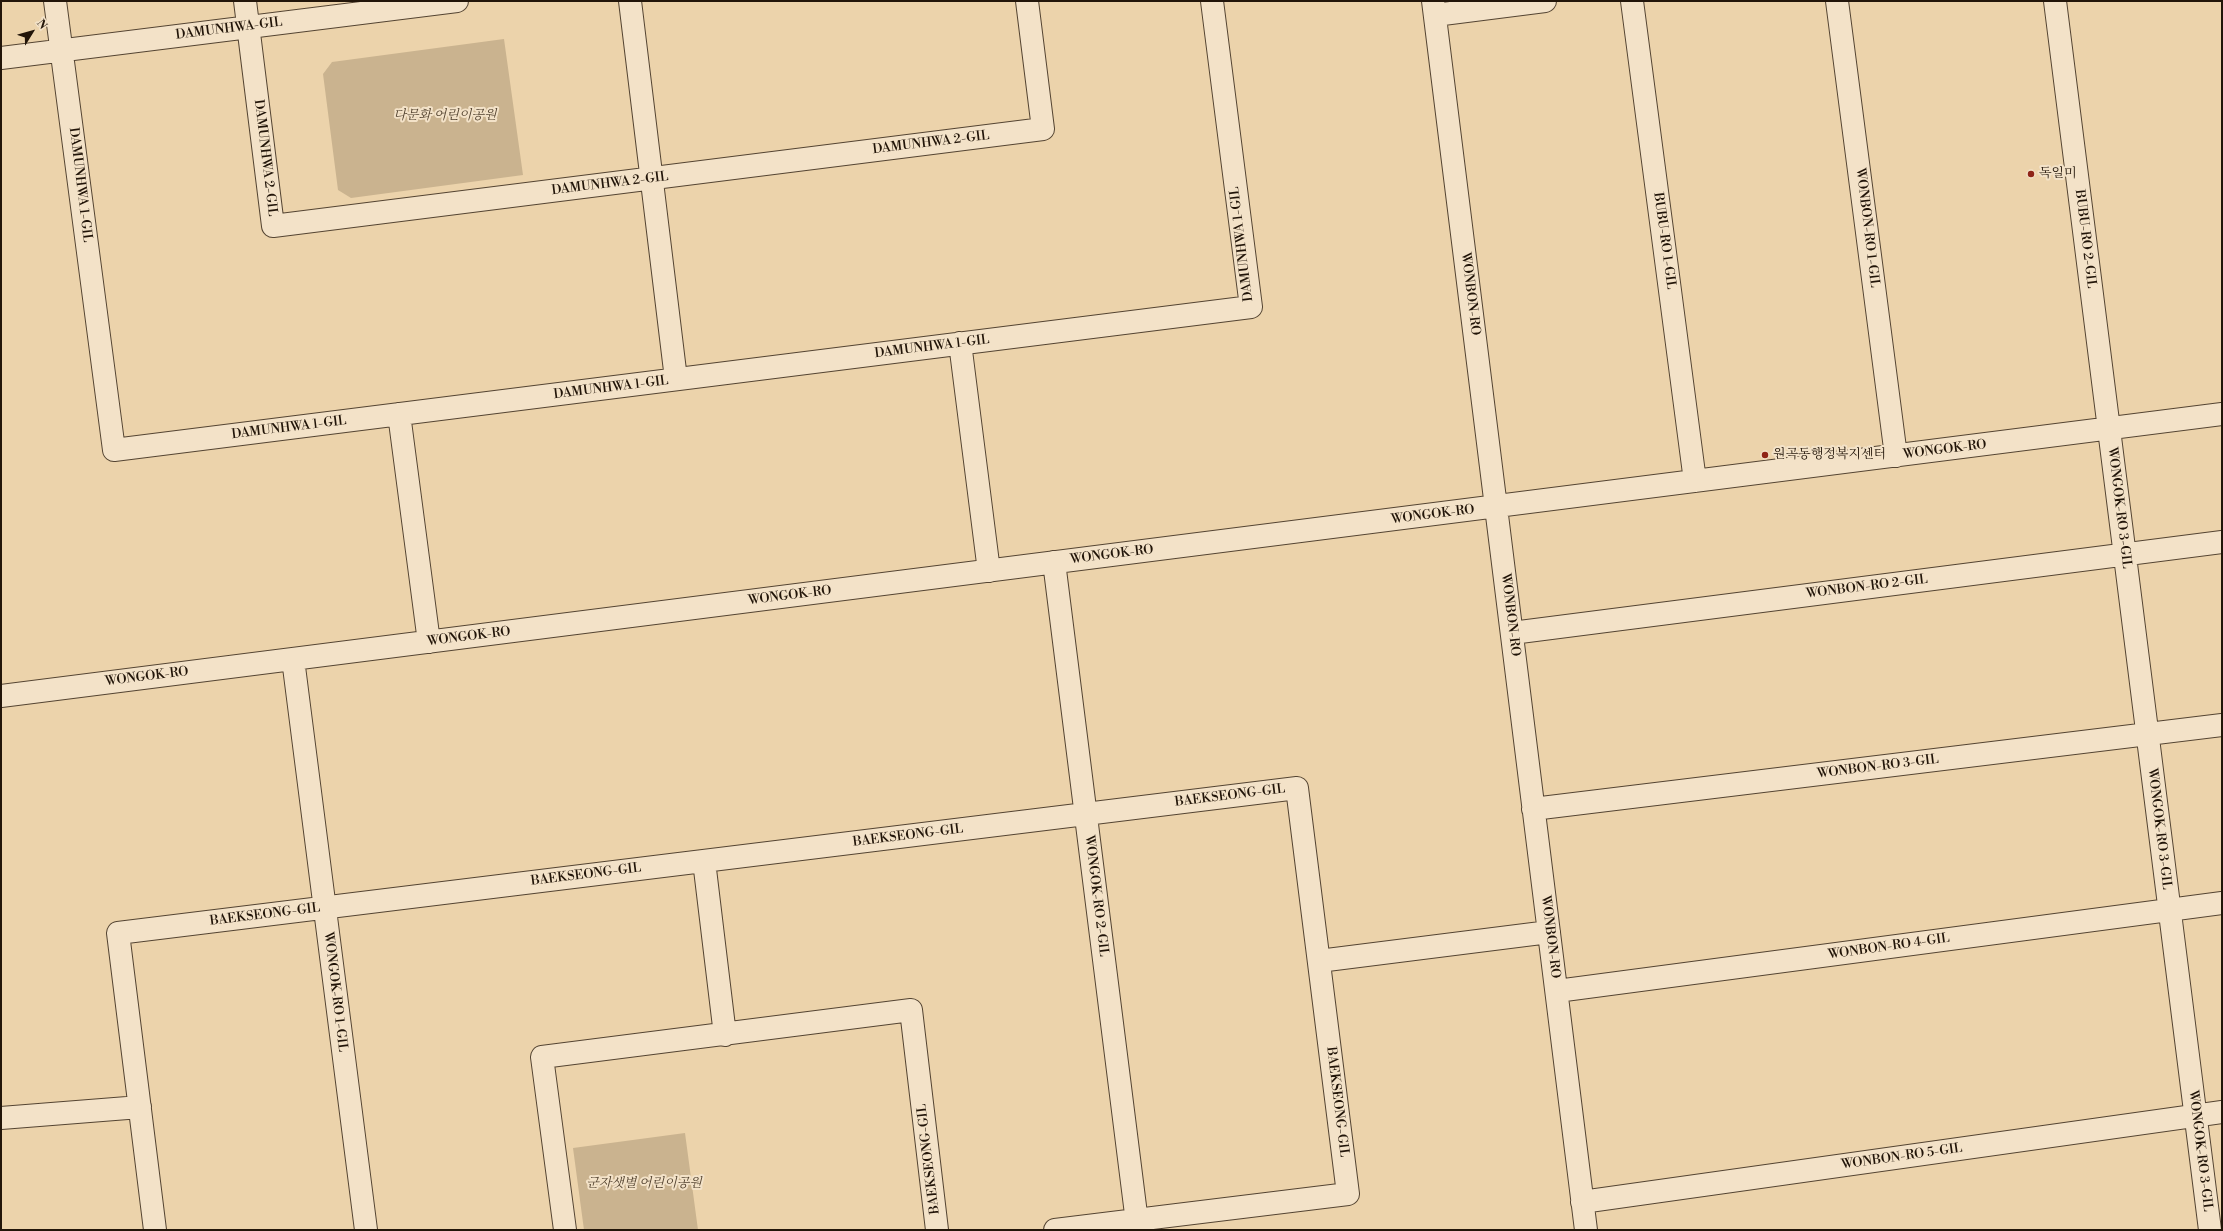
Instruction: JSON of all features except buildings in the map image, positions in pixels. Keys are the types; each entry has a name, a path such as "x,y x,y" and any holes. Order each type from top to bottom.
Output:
{"street":[{"name":"DAMUNHWA 1-GIL","path":"55,1 114,450 1252,307 1212,1"},
{"name":"DAMUNHWA 2-GIL","path":"244,1 274,226 1043,129 1026,1"},
{"name":"DAMUNHWA-GIL","path":"1,58 457,1"},
{"path":"630,1 676,379"},
{"path":"1434,8 1545,1"},
{"name":"BUBU-RO 1-GIL","path":"1632,1 1695,481"},
{"name":"WONBON-RO 1-GIL","path":"1837,1 1896,456"},
{"name":"BUBU-RO 2-GIL","path":"2055,1 2109,429"},
{"name":"WONBON-RO","path":"1434,8 1586,1230"},
{"path":"960,343 989,571"},
{"path":"399,414 429,642"},
{"name":"WONGOK-RO","path":"1,696 2222,414"},
{"name":"WONGOK-RO 3-GIL","path":"2109,429 2210,1230"},
{"name":"WONBON-RO 2-GIL","path":"1512,633 2222,542"},
{"name":"WONGOK-RO 2-GIL","path":"1054,562 1138,1225"},
{"name":"WONGOK-RO 1-GIL","path":"293,659 366,1230"},
{"name":"WONBON-RO 3-GIL","path":"1533,809 2222,725"},
{"name":"BAEKSEONG-GIL","path":"155,1230 118,933 1297,788 1348,1194 1138,1225 1056,1230"},
{"path":"704,861 725,1035"},
{"name":"WONBON-RO 4-GIL","path":"1557,991 2222,903"},
{"path":"1319,961 1549,932"},
{"name":"BAEKSEONG-GIL","path":"565,1230 542,1056 725,1035 911,1010 937,1230"},
{"path":"1,1118 140,1107"},
{"name":"WONBON-RO 5-GIL","path":"1582,1202 2222,1112"}],"green space":[{"name":"다문화 어린이공원","path":"504,39 523,175 351,198 338,190 323,74 332,62"},
{"name":"군자샛별 어린이공원","path":"685,1133 698,1230 584,1230 573,1148"}],"place":[{"name":"독일미","path":"2031,174"},
{"name":"원곡동행정복지센터","path":"1765,455"}]}
